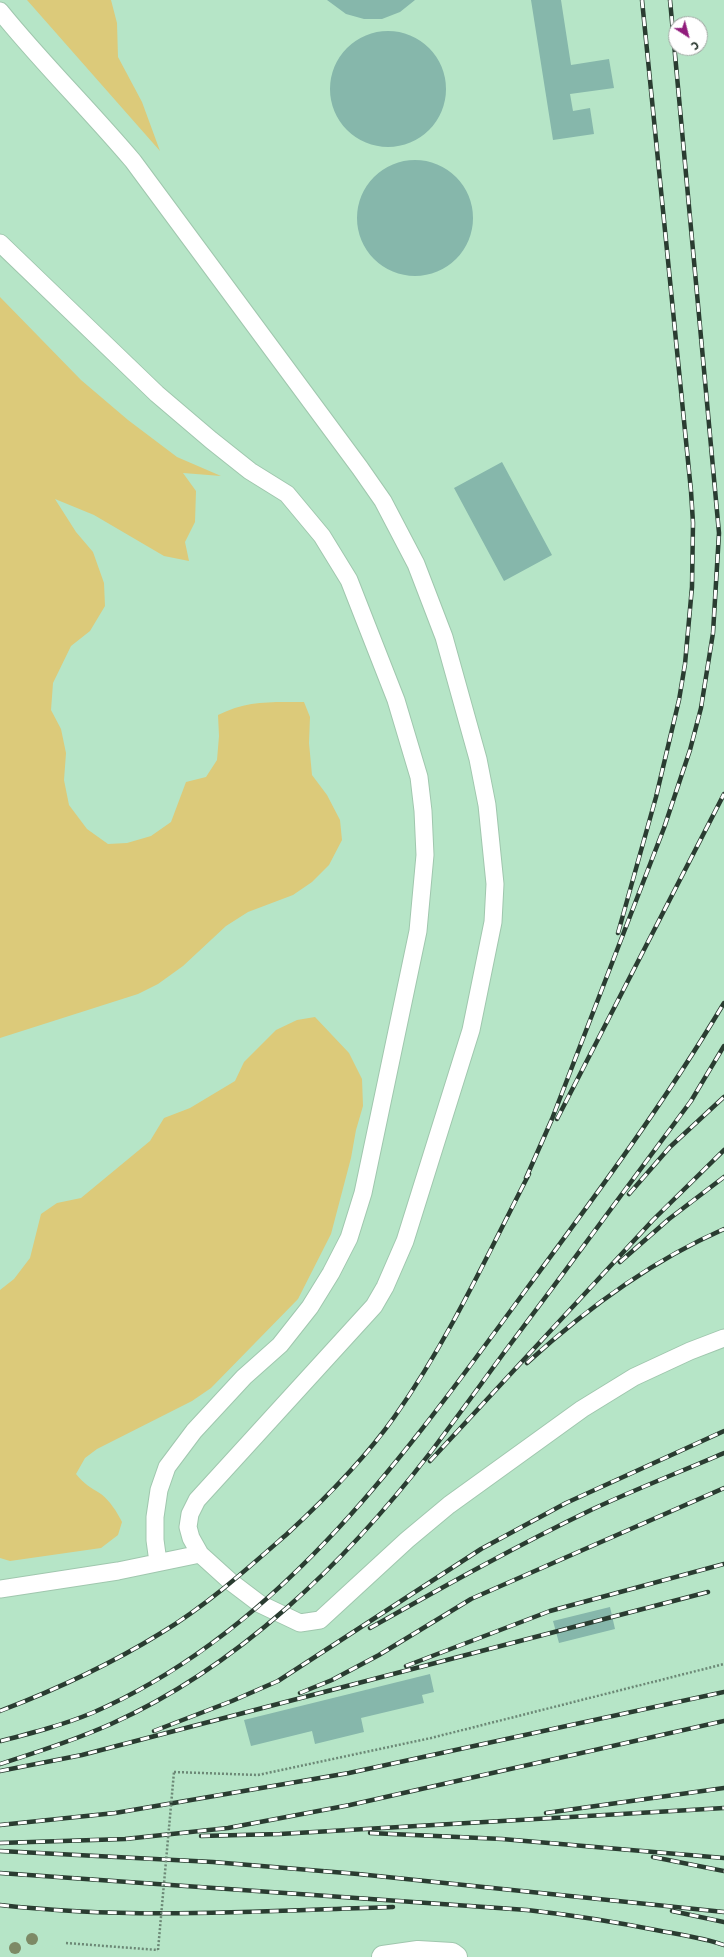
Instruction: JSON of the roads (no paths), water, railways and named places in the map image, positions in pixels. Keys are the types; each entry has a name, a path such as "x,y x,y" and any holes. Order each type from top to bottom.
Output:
{"street":[{"path":"383,1957 418,1952 452,1954 456,1957"}],"lane":[{"path":"0,11 52,73 111,135 133,161 382,500 416,564 444,637 478,758 487,805 495,884 493,922 484,971 471,1030 397,1262 374,1306 198,1500 190,1514 188,1527 191,1538 200,1554 231,1582 260,1604 300,1623 320,1620 407,1540 449,1505 582,1409 634,1377 690,1351 724,1338"},
{"path":"0,243 157,394 250,471 287,494 322,536 349,580 396,700 419,777 423,811 425,855 418,931 363,1193 349,1238 332,1273 313,1302 280,1345 244,1377 190,1436 167,1467 159,1490 155,1517 155,1540 158,1562"},
{"path":"0,1589 118,1571 200,1554"}],"railway":[{"path":"618,933 656,797 679,700 685,664 692,587 693,523 691,491 642,0"},
{"path":"526,1178 552,1119 664,828 690,750 701,708 713,633 719,533 670,0"},
{"path":"557,1119 724,794"},
{"path":"1,1741 59,1725 92,1713 160,1678 224,1635 282,1585 337,1530 388,1471 436,1410 554,1252 654,1112 724,1003"},
{"path":"0,1764 56,1746 97,1730 158,1700 203,1673 246,1642 287,1608 326,1572 397,1494 458,1416 691,1101 724,1046"},
{"path":"629,1194 670,1147 724,1097"},
{"path":"430,1461 653,1220 724,1150"},
{"path":"0,1711 103,1666 161,1633 211,1599 316,1507 371,1448 414,1387 450,1328 529,1174"},
{"path":"620,1262 669,1219 724,1177"},
{"path":"527,1363 572,1324 620,1288 671,1256 724,1229"},
{"path":"154,1731 232,1701 278,1681 481,1549 566,1503 724,1431"},
{"path":"370,1628 480,1567 564,1523 625,1494 724,1453"},
{"path":"300,1693 332,1680 379,1655 471,1599 724,1488"},
{"path":"406,1666 550,1611 724,1564"},
{"path":"0,1771 82,1755 708,1592"},
{"path":"0,1825 115,1813 349,1773 724,1692"},
{"path":"0,1843 125,1839 228,1828 350,1805 724,1721"},
{"path":"546,1813 724,1788"},
{"path":"201,1836 280,1834 724,1808"},
{"path":"370,1833 502,1839 724,1858"},
{"path":"0,1851 213,1862 358,1874 724,1912"},
{"path":"653,1857 724,1871"},
{"path":"0,1873 527,1910 577,1916 708,1940 724,1945"},
{"path":"0,1905 49,1910 147,1913 246,1912 393,1907"},
{"path":"672,1911 724,1922"}]}
